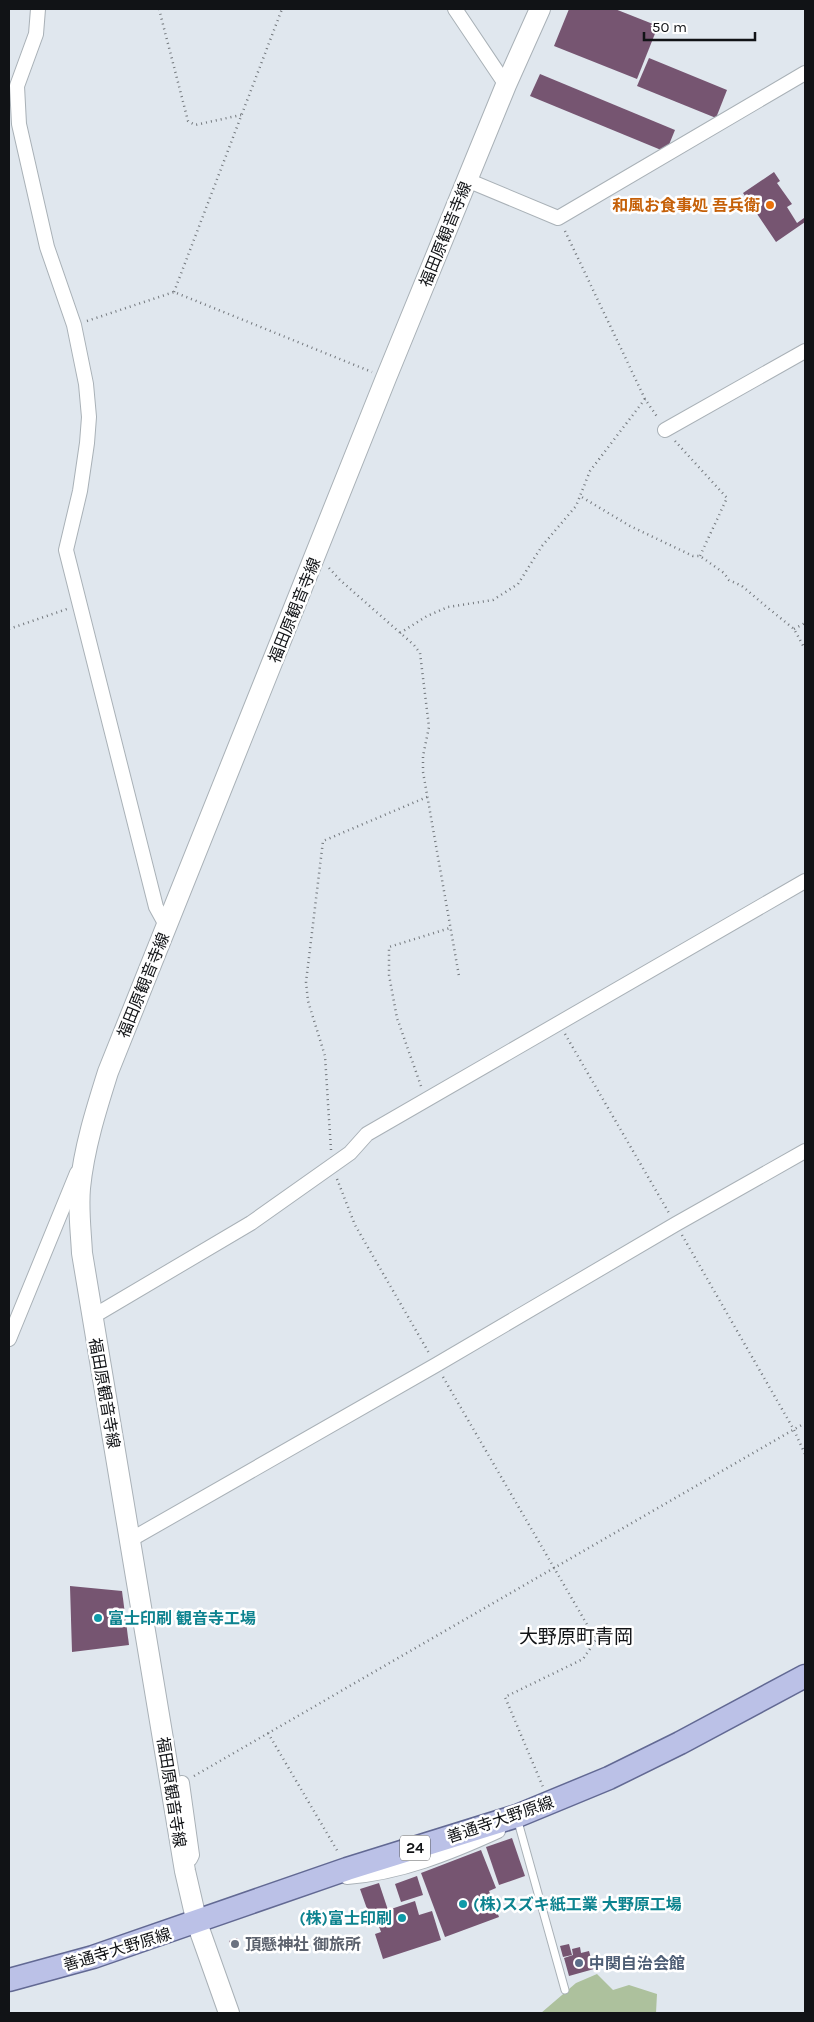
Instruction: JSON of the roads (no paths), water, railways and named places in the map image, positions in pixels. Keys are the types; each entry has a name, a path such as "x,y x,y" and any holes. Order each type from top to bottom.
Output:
{"main road":[{"name":"福田原観音寺線","path":"229,2013 197,1923 185,1871 82,1254 79,1215 84,1157 93,1118 108,1072 386,378 506,85 540,9"},
{"name":"善通寺大野原線","path":"9,1980 93,1957 197,1923 348,1869 517,1816 609,1778 671,1748 805,1676"}],"street":[{"path":"38,9 36,34 17,86 19,124 47,247 74,325 86,384 89,417 88,444 80,491 66,550 156,907 167,927"},
{"path":"455,9 506,85"},
{"path":"467,180 558,218 805,73"},
{"path":"665,430 805,350"},
{"path":"92,1317 251,1224 332,1167 350,1153 367,1134 805,881"},
{"path":"130,1540 805,1151"},
{"path":"9,1338 84,1157"},
{"path":"182,1782 192,1854 185,1871"},
{"path":"319,1879 372,1875 418,1863 463,1847 504,1829 517,1816"}],"lane":[{"path":"517,1816 565,1990"}],"place":[{"name":"和風お食事処 吾兵衛","path":"770,205"},
{"name":"富士印刷 観音寺工場","path":"98,1618"},
{"name":"(株)スズキ紙工業 大野原工場","path":"463,1904"},
{"name":"(株)富士印刷","path":"402,1918"},
{"name":"頂懸神社 御旅所","path":"235,1944"},
{"name":"中関自治会館","path":"579,1963"}],"district":[{"name":"大野原町青岡","path":"576,1636"}]}
